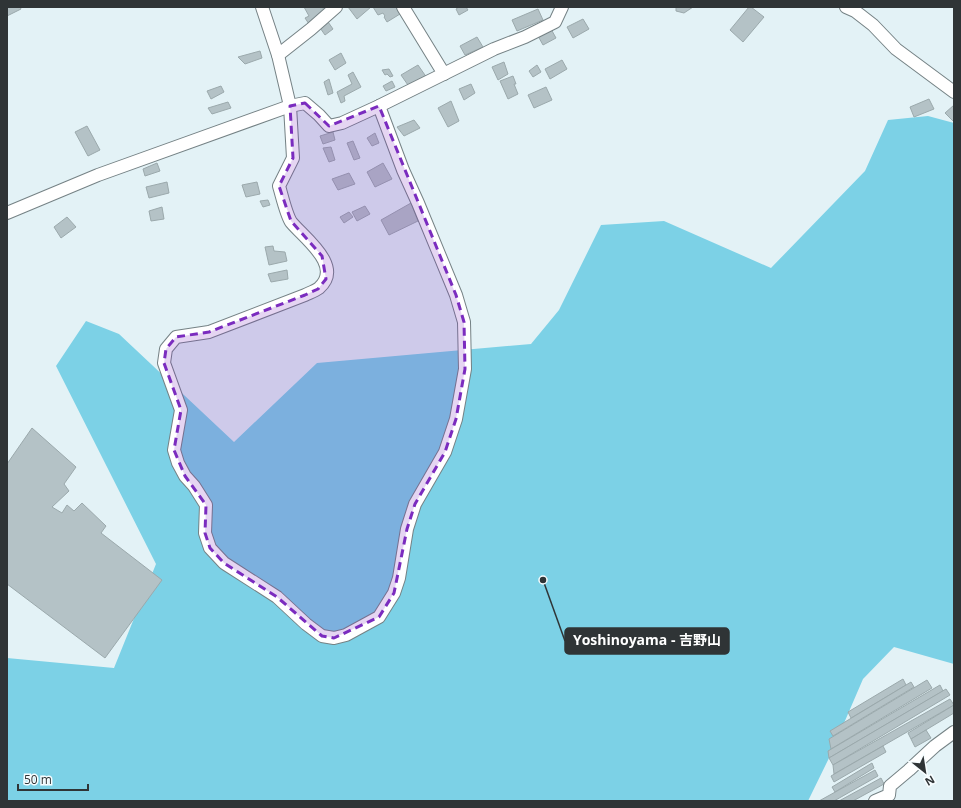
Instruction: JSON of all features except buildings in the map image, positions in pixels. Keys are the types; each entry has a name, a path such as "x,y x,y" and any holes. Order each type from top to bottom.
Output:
{"street":[{"path":"262,7 278,55 290,106 293,158 279,186 290,221 311,242 322,256 326,269 326,279 318,289 305,295 209,332 176,337 166,349 164,362 181,410 174,450 178,463 185,476 194,486 206,505 205,533 210,548 224,563 277,597 306,624 322,636 334,638 346,635 379,617 394,593 399,578 407,529 415,504 445,452 456,419 465,369 464,322 456,295 403,170 379,106"},
{"path":"278,55 336,7"},
{"path":"403,7 444,74"},
{"path":"7,213 98,175 290,106 305,103 329,126 342,123 494,49 525,37 555,22 562,7"},
{"path":"846,7 855,11 873,25 896,49 954,92"},
{"path":"875,801 889,795 890,786 934,746 954,732"}],"highlighted area":[{"path":"305,103 329,126 379,106 456,295 464,322 465,369 456,419 445,452 415,504 407,529 394,593 379,617 334,638 322,636 277,597 224,563 210,548 205,533 206,505 185,476 174,450 181,410 164,363 166,349 176,337 209,332 305,295 318,289 326,279 322,256 291,221 279,186 293,158 290,106"}],"shaded area":[{"path":"928,116 954,123 954,664 894,647 863,679 829,758 808,801 7,801 7,658 114,668 156,564 56,366 86,321 119,334 234,442 317,363 531,344 559,310 601,225 664,221 771,268 865,171 888,120"}],"place":[{"name":"Yoshinoyama - 吉野山","path":"543,580"}]}
